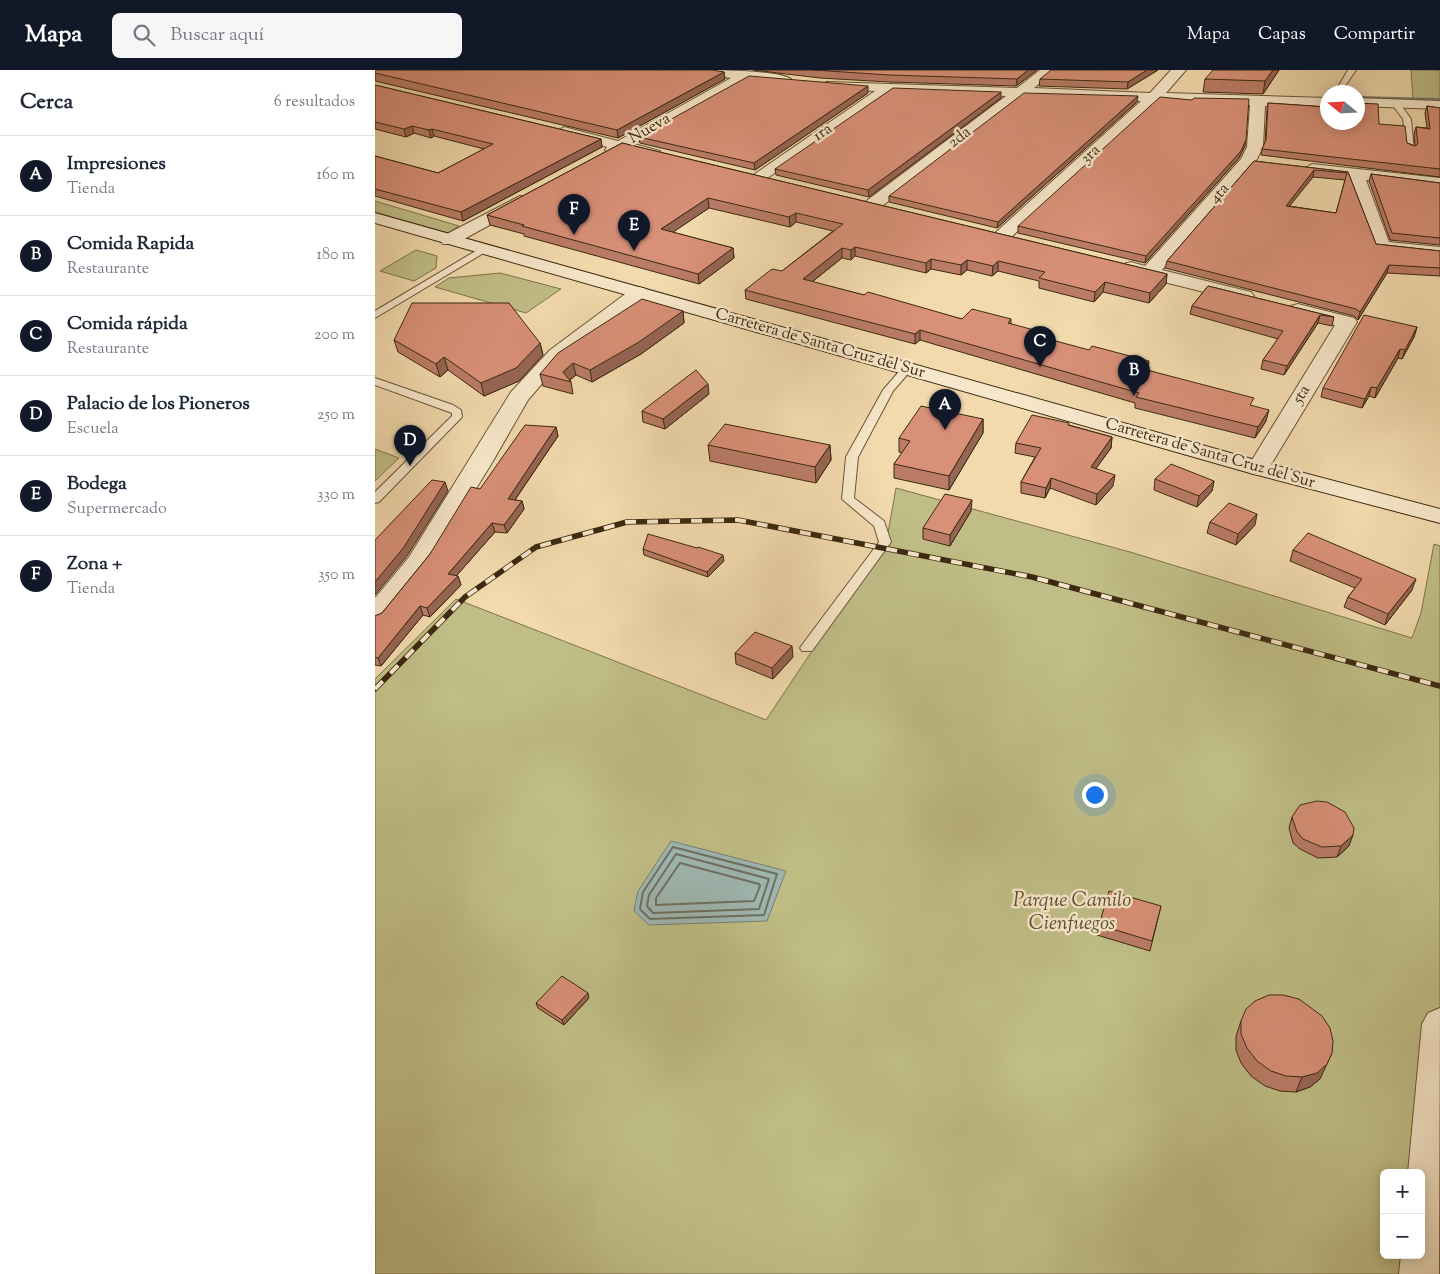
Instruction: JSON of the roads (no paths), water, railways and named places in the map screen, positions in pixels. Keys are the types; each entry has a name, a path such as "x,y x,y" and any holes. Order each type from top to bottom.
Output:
{"street":[{"path":"703,70 801,82"},
{"name":"2da","path":"871,206 1049,70"},
{"name":"3ra","path":"1001,238 1154,97 1179,70"},
{"name":"Nueva","path":"603,156 745,76"},
{"path":"820,84 1019,93 1320,102"},
{"name":"1ra","path":"757,178 889,88"},
{"name":"4ta","path":"1150,272 1248,161 1257,140 1258,101"},
{"path":"1365,102 1440,105"},
{"path":"545,128 666,157"},
{"path":"1248,161 1268,164"},
{"path":"1297,167 1440,183"},
{"path":"1355,173 1383,247 1440,252"},
{"path":"739,174 776,183"},
{"path":"449,240 535,193"},
{"path":"852,202 890,211"},
{"name":"Carretera de Santa Cruz del Sur","path":"375,218 1258,468 1440,516"},
{"path":"983,233 1020,242"},
{"path":"1113,264 1262,301"},
{"path":"375,615 418,562 482,461 519,397 557,354 639,293"},
{"name":"5ta","path":"1258,468 1347,322 1281,306"},
{"path":"1424,1214 1440,1024"},
{"path":"1419,1274 1421,1259"}],"lane":[{"path":"1342,85 1352,70"},
{"path":"1395,103 1407,119 1411,149"},
{"path":"375,315 484,249"},
{"path":"807,648 885,542 880,524 848,499 852,457 888,390 907,369"},
{"path":"375,381 449,407 457,412 457,417 375,499"}],"water":[{"path":"671,841 786,871 767,921 649,925 634,911 638,891"}],"waterway":[{"path":"1365,97 1440,99"}],"railway":[{"path":"375,689 465,597 536,547 627,522 738,520 1032,577 1440,686"}],"place":[{"name":"Zona +","path":"574,235"},
{"name":"Bodega","path":"634,251"},
{"name":"Comida rápida","path":"1040,367"},
{"name":"Comida Rapida","path":"1134,396"},
{"name":"Impresiones","path":"945,430"},
{"name":"Palacio de los Pioneros","path":"410,466"}],"park label":[{"name":"Parque Camilo Cienfuegos","path":"1072,912"}]}
